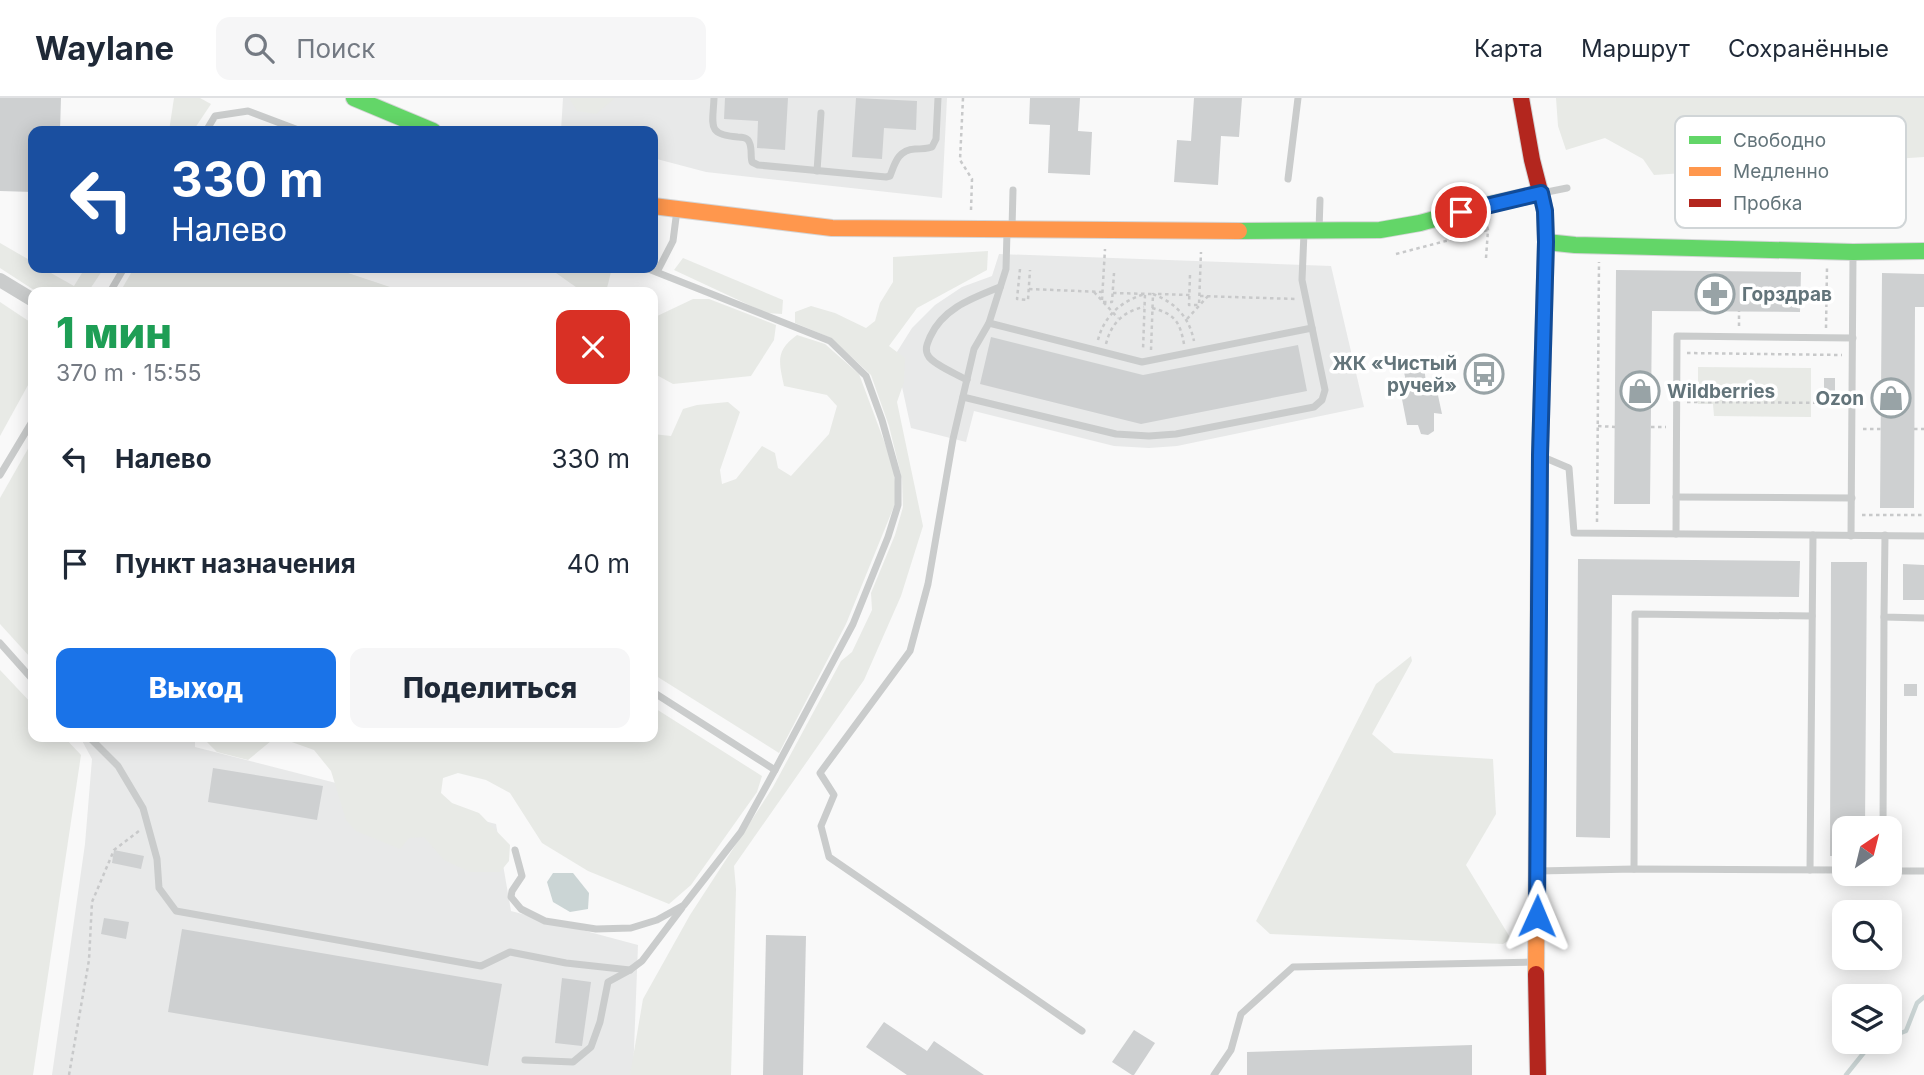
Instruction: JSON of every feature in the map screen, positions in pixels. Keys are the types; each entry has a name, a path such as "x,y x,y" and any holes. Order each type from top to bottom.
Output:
{"street":[{"path":"354,98 421,126"},
{"path":"1521,98 1532,160 1545,211 1546,242 1540,455 1536,962 1538,1075"},
{"path":"658,207 832,228 1312,232 1380,229 1420,223 1541,193"},
{"path":"1546,242 1827,251 1924,251"},
{"path":"0,279 28,297"}],"lane":[{"path":"714,98 713,126 716,132 722,136 743,137 748,140 751,146 750,157 752,162 758,165 886,177 890,176 896,159 904,152 932,147 936,139 939,98"},
{"path":"1289,180 1298,98"},
{"path":"209,126 215,116 248,111 288,126"},
{"path":"817,171 821,113"},
{"path":"1541,193 1567,188"},
{"path":"1013,190 1006,269 989,324 974,349 953,439 928,584 910,651 820,773 834,794 821,826 829,857 1082,1031"},
{"path":"963,397 1116,434 1149,436 1190,432 1314,407 1322,400 1325,390 1302,279 1320,200"},
{"path":"658,270 673,241 677,210"},
{"path":"1851,536 1853,251"},
{"path":"524,1060 573,1062 592,1047 608,982 642,961 741,832 853,624 898,505 898,477 866,376 830,341 658,272"},
{"path":"967,380 932,360 927,354 926,346 944,315 968,300 1000,287"},
{"path":"989,324 1146,362 1312,328"},
{"path":"1676,534 1677,336 1853,338"},
{"path":"0,475 28,427"},
{"path":"1540,455 1569,468 1574,533 1924,536"},
{"path":"1676,497 1852,498"},
{"path":"1810,870 1812,535"},
{"path":"1883,816 1885,535"},
{"path":"1634,869 1635,614 1812,616"},
{"path":"1884,617 1924,618"},
{"path":"0,643 28,674"},
{"path":"658,695 775,770"},
{"path":"94,742 118,766 143,808 157,859 159,888 176,911 481,966 510,952 566,963 630,970"},
{"path":"514,850 522,876 512,891 512,897 521,909 545,921 596,929 631,928 657,920 684,905"},
{"path":"1538,872 1634,869 1832,870"},
{"path":"1902,871 1924,871"},
{"path":"1213,1075 1231,1050 1241,1014 1293,967 1536,962"}],"path":[{"path":"962,98 960,159 972,179 970,212"},
{"path":"1485,217 1488,230 1486,258"},
{"path":"1396,254 1488,230"},
{"path":"1597,533 1599,245"},
{"path":"1103,301 1105,249"},
{"path":"1826,337 1827,251"},
{"path":"1199,305 1201,252"},
{"path":"1020,269 1017,299 1028,300 1030,270"},
{"path":"1103,301 1112,302 1114,273"},
{"path":"1190,275 1189,305 1199,305"},
{"path":"1029,289 1102,292"},
{"path":"1094,292 1119,319"},
{"path":"1113,292 1190,295"},
{"path":"1144,294 1146,362"},
{"path":"1101,352 1101,330 1113,312 1122,304 1144,294"},
{"path":"1146,362 1153,294"},
{"path":"1153,294 1178,308 1191,329 1196,352"},
{"path":"1200,296 1306,300"},
{"path":"1186,319 1208,296"},
{"path":"1101,352 1119,319 1144,307"},
{"path":"1152,308 1164,311 1174,318 1181,328 1186,354"},
{"path":"1739,337 1740,311"},
{"path":"1144,317 1152,317"},
{"path":"1677,353 1853,355"},
{"path":"1677,402 1852,403"},
{"path":"1598,426 1615,427"},
{"path":"1651,427 1676,427"},
{"path":"1852,429 1881,429"},
{"path":"1914,429 1924,429"},
{"path":"1852,515 1924,515"},
{"path":"69,1075 89,960 92,902 114,850 147,824"}],"shaded area":[{"path":"174,98 200,98 211,104 196,126 170,126"},
{"path":"563,98 947,98 942,198 706,172 658,159 658,126 561,126"},
{"path":"569,98 615,98 596,114 577,111"},
{"path":"1556,98 1924,98 1924,157 1906,158 1906,116 1675,116 1675,174 1654,175 1643,159 1605,138 1566,150 1558,126"},
{"path":"0,243 28,259 28,273 51,273 74,286 82,273 101,273 91,287 29,287 0,268"},
{"path":"988,251 987,270 917,308 889,346 905,358 904,382 897,402 923,526 901,596 864,680 734,866 736,889 731,1075 630,1075 643,999 690,915 773,787 841,661 852,652 872,610 871,593 895,535 903,507 902,479 889,426 871,375 831,338 795,323 795,312 811,306 835,313 866,328 875,321 880,303 893,282 893,257"},
{"path":"999,254 1331,266 1364,407 1177,446 1149,448 1114,446 974,411 966,442 911,428 895,355 912,328 935,305 962,287 992,276"},
{"path":"683,258 783,300 782,314 766,313 674,270"},
{"path":"131,273 348,273 390,287 123,287"},
{"path":"556,273 611,273 607,287 576,287"},
{"path":"693,299 709,299 776,325 774,340 751,376 673,384 658,376 658,316"},
{"path":"0,302 28,321 28,385 0,436"},
{"path":"797,335 825,344 859,374 893,465 897,499 846,624 779,753 658,677 658,435 671,436 683,409 728,402 740,412 720,470 722,484 736,479 762,446 775,453 778,468 791,476 829,434 837,406 827,395 784,386 780,358"},
{"path":"1698,367 1811,368 1811,417 1714,416 1713,404 1698,404"},
{"path":"28,449 28,655 0,624 0,498"},
{"path":"1411,656 1412,661 1372,734 1394,753 1493,759 1496,814 1466,865 1511,939 1503,944 1270,934 1256,921 1376,684"},
{"path":"0,670 28,700 28,742 69,742 81,755 33,1075 0,1075"},
{"path":"658,710 762,776 757,792 691,885 669,904 588,871 542,843 510,793 486,780 458,773 443,778 441,793 452,803 479,813 510,845 509,861 500,872 470,872 444,860 424,837 409,838 400,849 356,831 346,820 331,771 314,750 292,742 658,742"},
{"path":"83,742 195,742 195,747 496,824 511,911 638,945 633,1075 52,1075 85,844 92,759"},
{"path":"207,742 270,742 248,760 217,752"},
{"path":"553,873 573,873 589,893 588,909 570,912 553,902 547,882"}],"building":[{"path":"0,98 61,98 60,126 28,126 28,192 0,191"},
{"path":"725,98 788,98 785,150 757,148 758,121 724,119"},
{"path":"856,98 917,101 916,130 884,128 882,159 852,157"},
{"path":"1030,98 1080,98 1078,131 1092,132 1090,175 1048,173 1050,125 1029,124"},
{"path":"1194,98 1242,98 1239,137 1221,136 1218,185 1174,182 1177,140 1191,141"},
{"path":"1616,270 1801,272 1800,312 1652,311 1650,504 1614,504"},
{"path":"1882,273 1924,274 1924,307 1915,307 1914,508 1880,508"},
{"path":"991,337 1143,375 1298,345 1307,391 1141,424 980,384"},
{"path":"1424,367 1426,382 1436,386 1442,414 1434,413 1434,431 1428,435 1421,434 1418,425 1407,425 1400,389 1407,386 1404,372"},
{"path":"1824,378 1835,378 1835,393 1824,393"},
{"path":"1578,559 1800,561 1799,597 1612,595 1610,838 1576,837"},
{"path":"1831,562 1867,562 1865,816 1832,816 1830,856"},
{"path":"1903,564 1924,565 1924,600 1903,600"},
{"path":"1904,684 1917,684 1917,696 1904,696"},
{"path":"213,768 323,786 317,820 208,802"},
{"path":"114,850 144,856 141,869 112,863"},
{"path":"104,918 129,922 126,939 101,934"},
{"path":"182,929 502,984 488,1066 168,1012"},
{"path":"766,935 806,936 803,1075 763,1075"},
{"path":"562,978 591,982 582,1046 555,1043"},
{"path":"884,1022 927,1051 934,1041 984,1075 907,1075 866,1047"},
{"path":"1134,1030 1155,1043 1132,1075 1112,1062"},
{"path":"1472,1045 1472,1075 1247,1075 1247,1052"}],"waterway":[{"path":"1902,1032 1906,1031 1917,1003 1924,997"},
{"path":"1846,1075 1863,1054"}],"traffic: fast":[{"path":"354,98 421,126"},
{"path":"1239,231 1380,230 1420,223 1541,193"},
{"path":"1546,242 1853,252 1924,251"}],"traffic: slow":[{"path":"658,207 832,228 1239,231"},
{"path":"1536,974 1538,669"}],"traffic: jam":[{"path":"1521,98 1532,160 1545,211 1546,242 1538,669"},
{"path":"1536,974 1538,1075"}],"place":[{"name":"Горздрав","path":"1715,294"},
{"name":"ЖК «Чистый ручей»","path":"1484,374"},
{"name":"Wildberries","path":"1640,391"},
{"name":"Ozon","path":"1891,398"}],"route":[{"path":"1461,212 1541,193 1545,211 1540,455 1537,916"}]}
